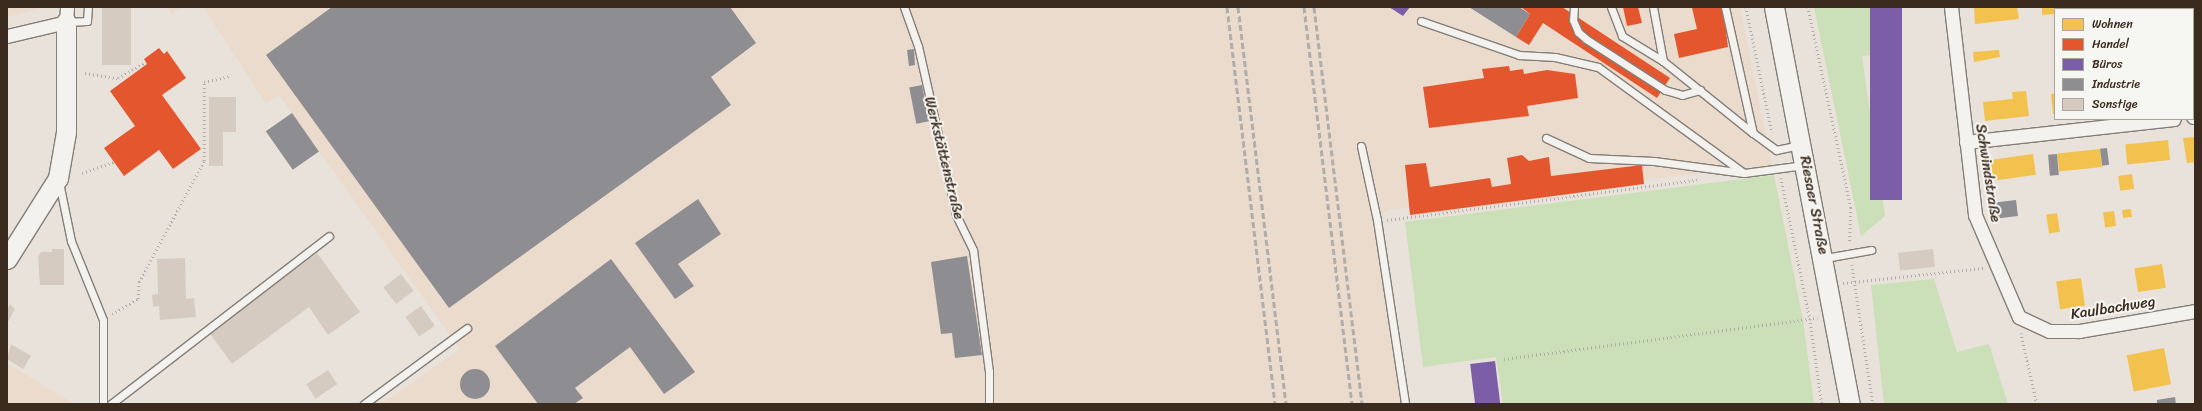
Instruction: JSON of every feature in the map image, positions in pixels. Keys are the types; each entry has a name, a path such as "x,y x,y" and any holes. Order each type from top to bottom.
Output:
{"main road":[{"name":"Riesaer Straße","path":"1774,7 1825,258 1850,404"},
{"path":"7,259 58,178 66,132 67,15"}],"street":[{"name":"Schwindstraße","path":"1951,7 1975,215 1996,267 2019,317"},
{"path":"7,36 67,15"},
{"path":"1966,142 2165,120"},
{"name":"Kaulbachweg","path":"2019,317 2036,328 2079,331 2195,311"}],"lane":[{"path":"67,15 87,21 88,7"},
{"name":"Werkstättenstraße","path":"904,7 918,46 956,215 973,250 989,371 989,404"},
{"path":"1574,7 1573,20 1578,32 1593,44 1665,90 1682,96 1700,90"},
{"path":"1611,7 1622,36 1663,61 1776,150 1802,145"},
{"path":"1653,7 1663,61"},
{"path":"1725,7 1753,133"},
{"path":"1421,21 1520,55 1555,57 1598,67 1744,173"},
{"path":"1546,138 1589,158 1654,161 1744,173 1806,164"},
{"path":"1361,146 1377,220 1404,404"},
{"path":"58,178 71,241 103,320 103,404"},
{"path":"111,404 329,236"},
{"path":"1825,258 1871,250"},
{"path":"364,404 467,328"}],"path":[{"path":"1746,7 1776,150"},
{"path":"1808,7 1851,208 1850,254 1872,404"},
{"path":"85,73 118,78 146,62"},
{"path":"103,320 138,299 139,282 204,161 204,82 229,76"},
{"path":"82,173 114,162"},
{"path":"1778,168 1810,319 1822,404"},
{"path":"1400,220 1705,178"},
{"path":"1855,281 1996,267"},
{"path":"1504,359 1835,316"},
{"path":"2019,317 2037,404"}],"shaded area":[{"path":"7,7 47,7 7,17"},
{"path":"166,7 181,7 172,15"},
{"path":"203,7 1740,7 1772,165 1388,210 1377,220 1405,404 381,404 460,349 279,95 266,104"},
{"path":"7,363 74,404 7,404"}],"green space":[{"path":"1814,7 1870,7 1875,55 1862,56 1885,216 1861,236"},
{"path":"1774,175 1803,320 1814,404 1503,404 1496,357 1423,367 1405,222"},
{"path":"1934,279 1957,352 1989,344 2008,404 1884,404 1871,285"}],"building: Wohnen":[{"path":"1974,7 2017,7 2019,19 1975,24"},
{"path":"2042,7 2085,7 2054,8 2054,14 2042,15"},
{"path":"1999,50 2000,57 1974,62 1973,52"},
{"path":"2026,91 2029,116 1985,121 1983,102 2013,99 2012,92"},
{"path":"2051,94 2054,94 2053,114"},
{"path":"2195,137 2195,162 2187,163 2183,138"},
{"path":"2168,140 2170,160 2127,164 2125,144"},
{"path":"2100,149 2102,167 2059,171 2057,153"},
{"path":"2033,154 2036,175 1993,181 1990,160"},
{"path":"2132,174 2134,189 2120,191 2118,176"},
{"path":"2131,209 2132,217 2123,218 2122,210"},
{"path":"2114,211 2116,226 2105,227 2103,213"},
{"path":"2057,213 2060,232 2049,233 2046,215"},
{"path":"2162,264 2166,288 2138,292 2134,268"},
{"path":"2081,278 2085,306 2060,309 2056,281"},
{"path":"2164,348 2171,384 2134,392 2127,355"}],"building: Handel":[{"path":"1521,7 1562,7 1670,78 1657,98 1543,23 1529,45 1516,37 1530,14"},
{"path":"1623,7 1638,7 1642,23 1627,26"},
{"path":"1685,7 1723,7 1728,47 1679,58 1674,34 1697,29 1692,8"},
{"path":"159,48 164,54 167,51 186,78 162,95 201,149 173,169 159,150 124,176 104,148 135,126 110,91 147,64 144,59"},
{"path":"1509,66 1510,71 1523,69 1524,74 1547,70 1575,74 1578,98 1527,106 1529,116 1429,128 1423,87 1484,78 1482,69"},
{"path":"1522,155 1529,161 1549,157 1551,176 1642,165 1644,184 1410,215 1405,165 1426,163 1430,187 1490,178 1492,187 1511,184 1507,158"}],"building: Büros":[{"path":"1389,7 1410,7 1403,16"},
{"path":"1870,7 1902,7 1902,200 1870,200"},
{"path":"1495,361 1500,404 1475,404 1470,364"}],"building: Industrie":[{"path":"332,7 730,7 756,43 711,77 731,105 449,308 266,55"},
{"path":"1469,7 1519,7 1530,14 1516,37"},
{"path":"914,49 915,65 909,66 907,50"},
{"path":"922,85 929,121 916,124 909,87"},
{"path":"292,113 319,152 293,170 266,131"},
{"path":"2107,148 2109,165 2102,166 2100,149"},
{"path":"2057,154 2059,175 2050,176 2048,155"},
{"path":"698,199 721,234 678,264 694,286 675,299 635,243"},
{"path":"2016,200 2018,216 1997,218 1995,203"},
{"path":"967,256 982,355 955,358 952,333 941,334 931,262"},
{"path":"611,259 695,372 664,394 630,347 575,388 583,398 574,404 538,404 495,346"},
{"path":"475,369 486,373 490,384 486,395 475,399 464,395 460,384 464,373"},
{"path":"2175,397 2176,404 2157,404 2157,400"}],"building: Sonstige":[{"path":"102,7 131,7 131,65 102,65"},
{"path":"209,97 236,97 236,132 223,132 223,166 209,166"},
{"path":"52,249 64,249 64,285 40,285 38,257 41,252 52,252"},
{"path":"1933,249 1935,267 1900,271 1898,253"},
{"path":"317,253 360,312 328,335 309,307 232,364 209,332"},
{"path":"185,258 186,299 194,298 196,317 160,320 159,306 153,307 152,295 158,294 157,259"},
{"path":"401,274 414,291 396,304 383,287"},
{"path":"10,304 15,309 7,324 7,310"},
{"path":"421,306 435,326 419,337 405,317"},
{"path":"11,344 31,356 23,369 7,359"},
{"path":"328,370 337,384 315,398 306,384"}],"railway":[{"path":"1227,7 1275,404"},
{"path":"1238,7 1286,404"},
{"path":"1304,7 1352,404"},
{"path":"1314,7 1362,404"}]}
